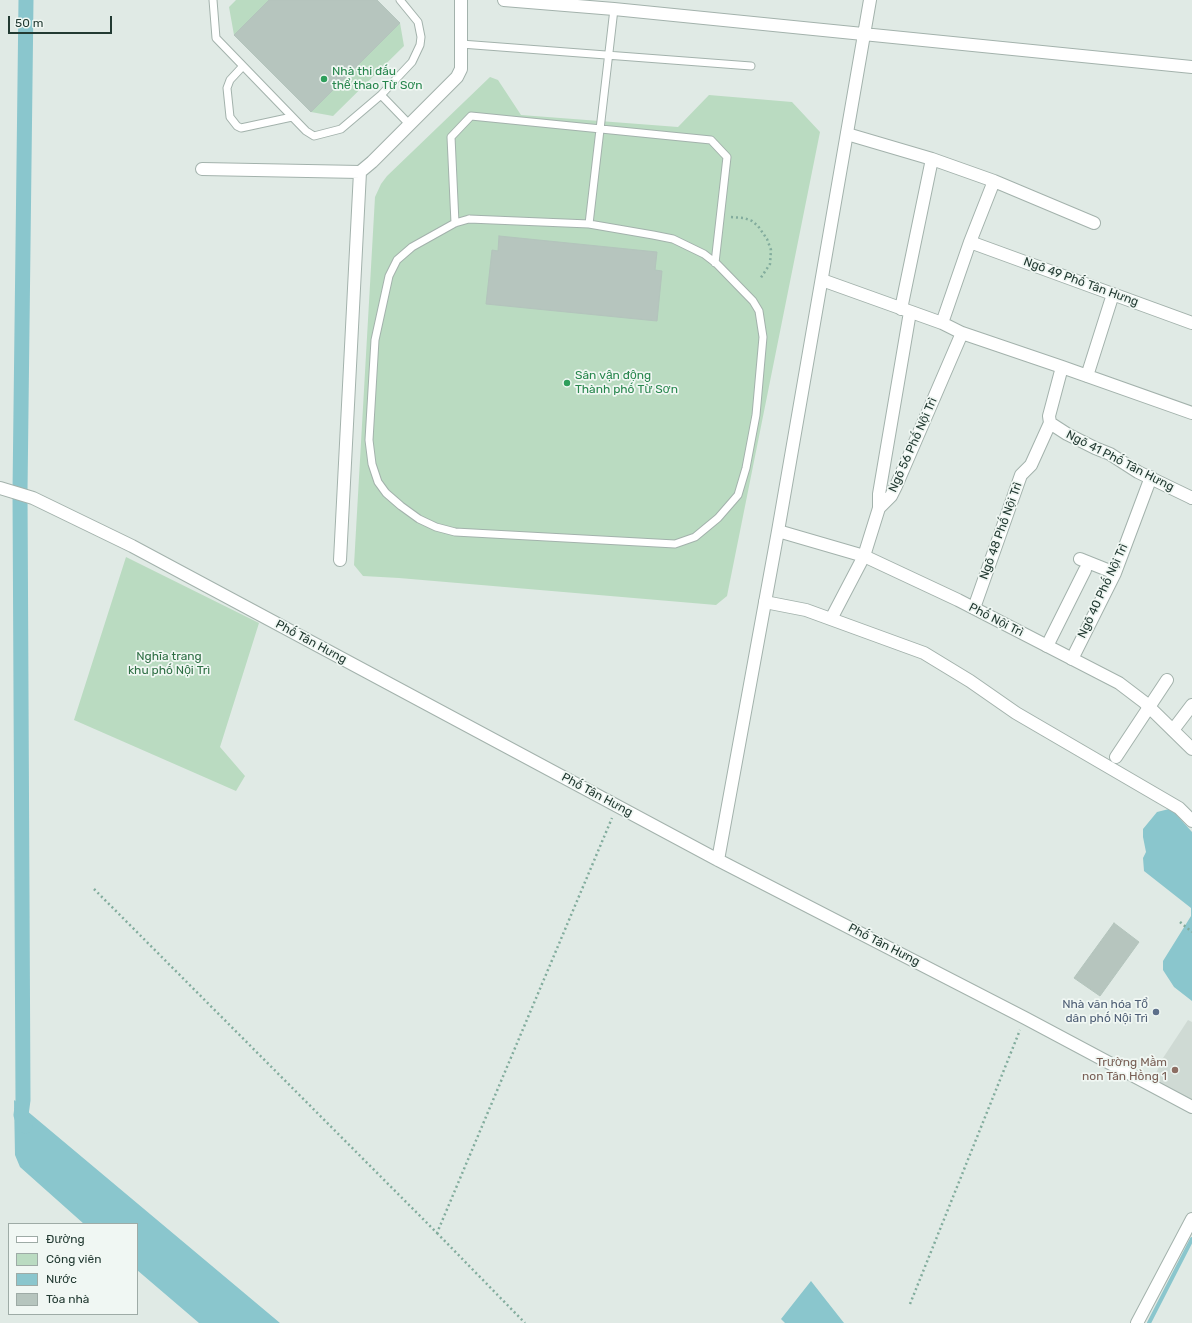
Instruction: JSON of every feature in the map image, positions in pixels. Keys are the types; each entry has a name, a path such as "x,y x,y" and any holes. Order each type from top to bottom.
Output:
{"street":[{"path":"202,169 360,172 372,162 457,77 460,69 461,0"},
{"path":"504,0 614,9 1192,67"},
{"path":"718,860 778,531 870,0"},
{"path":"847,134 932,159 994,181 1094,223"},
{"path":"879,508 879,494 906,310 932,159"},
{"path":"340,560 360,172"},
{"path":"942,323 970,242 994,181"},
{"name":"Ngõ 49 Phố Tân Hưng","path":"970,242 1192,323"},
{"path":"822,280 942,323 962,333 1192,413"},
{"path":"1087,376 1113,294"},
{"name":"Ngõ 56 Phố Nội Trì","path":"831,619 864,556 879,508 891,496 896,486 962,333"},
{"name":"Ngõ 48 Phố Nội Trì","path":"974,608 1021,475 1031,465 1050,423 1049,416 1062,367"},
{"name":"Ngõ 41 Phố Tân Hưng","path":"1050,423 1067,434 1110,454 1138,472 1192,498"},
{"name":"Ngõ 40 Phố Nội Trì","path":"1072,659 1114,573 1150,477"},
{"name":"Phố Tân Hưng","path":"4,489 33,498 132,546 718,860 1192,1106"},
{"name":"Phố Nội Trì","path":"778,531 864,556 974,608 1119,683 1148,707 1192,748"},
{"path":"1047,646 1082,564 1114,573"},
{"path":"765,602 806,610 924,653 970,681 1016,712 1179,808 1192,821"},
{"path":"1116,757 1167,680"},
{"path":"1173,730 1192,705"},
{"path":"1137,1323 1192,1219"}],"lane":[{"path":"213,0 216,38 306,132 314,136 341,129 381,94 412,62 420,45 421,37 418,22 400,0"},
{"path":"589,224 614,9"},
{"path":"460,44 751,66"},
{"path":"243,66 230,80 227,88 230,117 236,126 241,128 292,117"},
{"path":"381,94 409,124"},
{"path":"455,223 451,137 471,116 711,140 728,157 716,263"},
{"path":"469,219 589,224 673,239 704,254 716,263 748,296 759,311 763,337 756,415 746,468 738,495 718,518 695,537 675,544 455,532 436,527 419,519 386,493 378,482 372,464 369,440 375,340 389,276 397,260 412,248 455,223 469,219"}],"path":[{"path":"731,217 752,221 768,239 771,250 770,264 760,279"},
{"path":"437,1233 617,806"},
{"path":"94,889 525,1323"},
{"path":"1180,922 1192,932"},
{"path":"910,1304 1025,1018"}],"shaded area":[{"name":"Trường Mầm non Tân Hồng 1","path":"1188,1020 1192,1022 1192,1102 1152,1082 1163,1058"}],"green space":[{"name":"Nhà thi đấu thể thao Từ Sơn","path":"236,0 377,0 400,23 404,46 333,116 311,112 234,35 229,7"},
{"name":"Sân vận động Thành phố Từ Sơn","path":"490,77 498,80 521,115 678,127 709,95 792,102 820,132 727,596 716,605 363,576 354,565 375,197 381,184 387,176"},
{"name":"Nghĩa trang khu phố Nội Trì","path":"126,557 259,623 220,747 245,776 236,791 74,720"}],"water":[{"path":"1169,809 1175,813 1192,832 1192,1001 1174,987 1163,970 1163,961 1191,916 1191,908 1144,871 1143,858 1146,852 1143,829 1157,812"},
{"path":"14,1100 280,1323 199,1323 138,1271 138,1223 83,1223 20,1167 15,1155"},
{"path":"811,1281 844,1323 785,1323 781,1319"}],"building":[{"name":"Nhà thi đấu thể thao Từ Sơn","path":"269,0 377,0 400,23 311,112 234,35"},
{"path":"499,236 657,252 655,270 662,271 657,321 486,304 492,250 498,251"},
{"path":"1114,923 1139,942 1100,996 1074,978"}],"waterway":[{"path":"25,1126 21,1115 23,1100 20,491 26,0"},
{"path":"1149,1323 1192,1239"}],"place":[{"name":"Nhà thi đấu thể thao Từ Sơn","path":"324,79"},
{"name":"Sân vận động Thành phố Từ Sơn","path":"567,383"},
{"name":"Nhà văn hóa Tổ dân phố Nội Trì","path":"1156,1012"},
{"name":"Trường Mầm non Tân Hồng 1","path":"1175,1070"}]}
